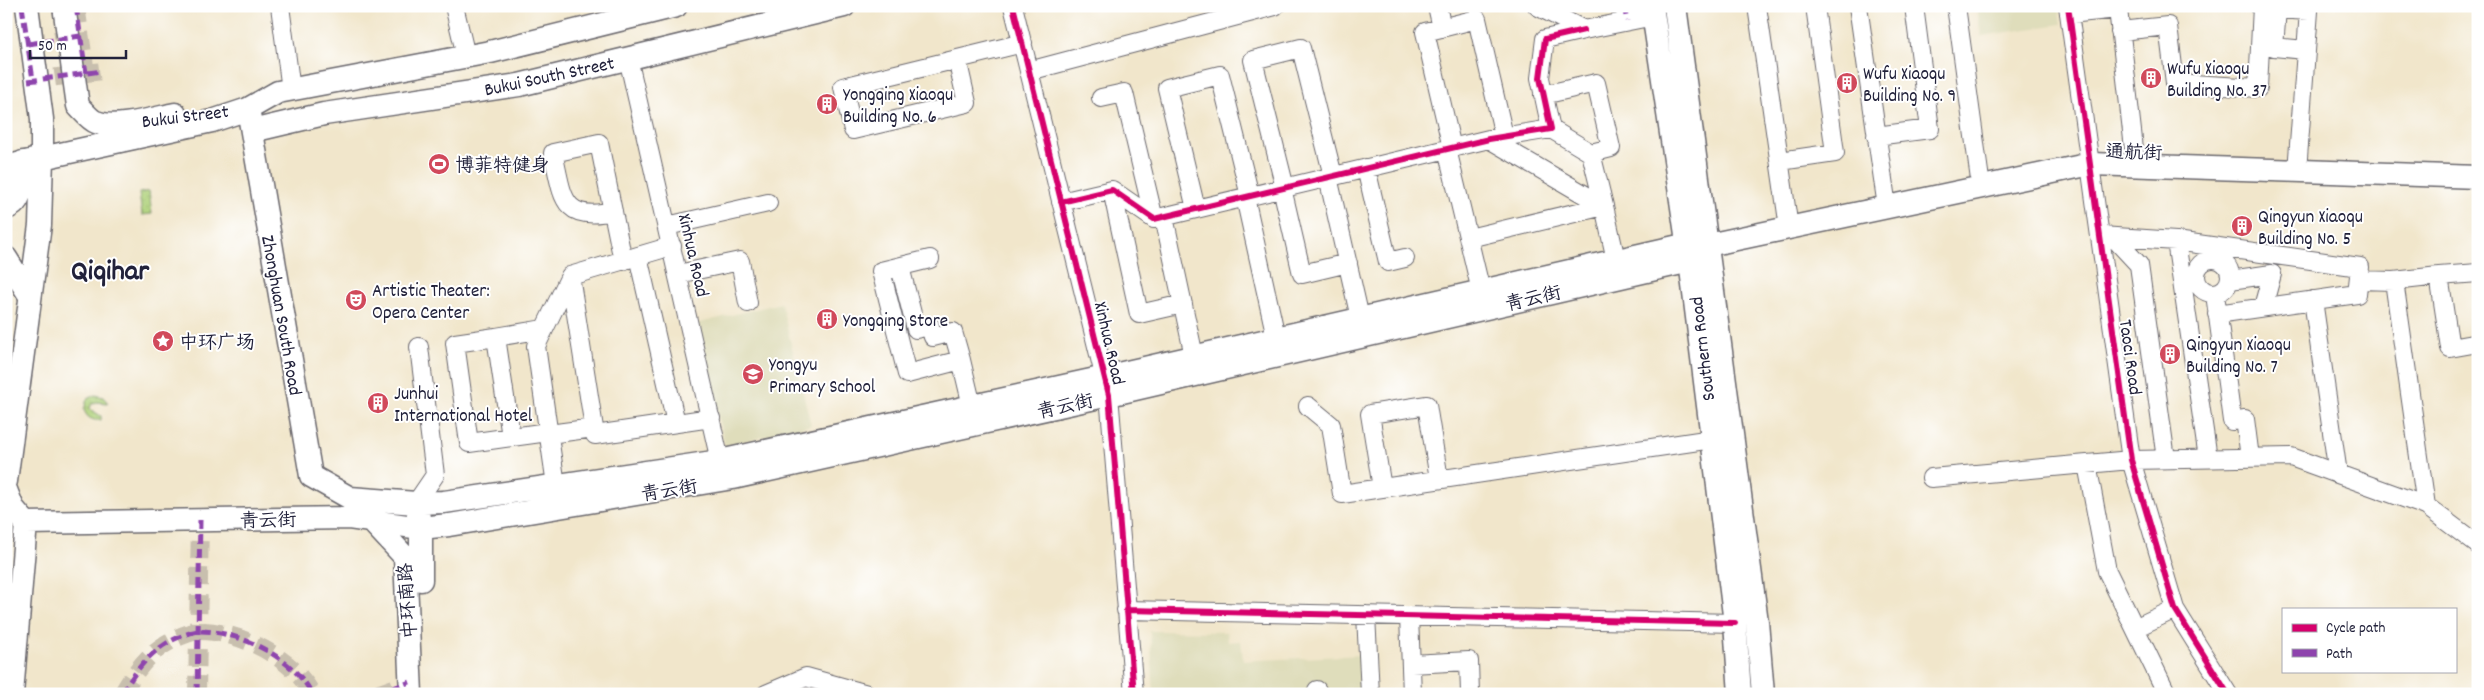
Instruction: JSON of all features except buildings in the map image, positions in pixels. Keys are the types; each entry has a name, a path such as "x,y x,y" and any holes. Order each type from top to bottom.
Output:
{"main road":[{"path":"6,208 12,206 20,196 24,162 42,119 26,6"},
{"name":"Bukui Street","path":"64,6 78,106 95,122 116,125 210,108 248,109"},
{"name":"Bukui South Street","path":"248,109 278,92 466,56 676,6"},
{"name":"Bukui South Street","path":"252,132 324,114 519,85 844,6"},
{"name":"Southern Road","path":"1675,6 1712,439 1735,623 1740,694"},
{"name":"Southern Road","path":"1653,11 1696,250 1757,622 1763,694"},
{"name":"Bukui Street","path":"24,162 212,121 248,109"},
{"name":"Zhonghuan South Road","path":"248,109 311,476 350,498"},
{"path":"6,481 40,225 24,162"},
{"name":"通航街","path":"1696,250 1789,228 2090,164 2478,177"},
{"name":"青云街","path":"350,498 416,503 444,502 720,460 972,406 1107,386 1194,356 1616,260 1696,250"},
{"name":"青云街","path":"26,523 348,518 421,528 733,478 1107,386 1696,250"},
{"path":"6,258 30,296"},
{"path":"6,490 12,508 26,523 12,694"},
{"name":"中环南路","path":"350,498 405,557 411,694"},
{"name":"中环南路","path":"416,503 421,528 419,550 426,694"}],"street":[{"path":"280,6 291,90"},
{"path":"454,6 466,56"},
{"name":"Xinhua Road","path":"1014,6 1107,386 1134,694"},
{"path":"1029,71 1275,6"},
{"path":"1437,6 1442,28"},
{"path":"1537,6 1584,30"},
{"path":"1780,161 1835,154 1815,6"},
{"path":"1858,6 1886,207"},
{"path":"1876,136 1930,129 1914,6"},
{"path":"1956,6 1981,188"},
{"path":"2120,31 2168,26 2175,83 2258,88 2262,6"},
{"path":"1760,7 1789,228"},
{"path":"2069,10 2118,9 2136,166"},
{"name":"Taoci Road","path":"2069,10 2090,164 2107,236 2131,460 2176,609 2228,694"},
{"path":"1550,129 1540,78 1545,39 1584,30 1626,14 1653,11"},
{"path":"1481,291 1425,32 1477,20 1497,138 1604,206"},
{"path":"957,59 967,103 853,130 843,87 1022,43"},
{"path":"1348,263 1302,274 1284,188 1253,60 1301,48 1330,177 1360,318"},
{"path":"2296,171 2305,50"},
{"name":"Xinhua Road","path":"628,58 720,460"},
{"path":"1196,209 1167,88 1220,75 1276,338"},
{"path":"1061,202 1112,190 1159,218 1450,148 1550,129 1591,153 1611,148 1596,83 1543,94"},
{"path":"1100,98 1124,92 1183,304 1194,356"},
{"path":"613,211 597,214 579,213 564,200 552,153 600,143 613,211 631,258 676,423"},
{"path":"1591,153 1616,260"},
{"path":"1366,168 1388,262 1405,258"},
{"path":"1112,190 1139,314 1183,304"},
{"path":"667,226 768,203"},
{"path":"1469,238 1604,206"},
{"path":"2107,236 2177,248 2360,267 2357,294 2218,314"},
{"path":"2107,236 2139,266 2166,459"},
{"path":"556,485 536,346 544,329 570,276 672,246"},
{"path":"2177,248 2208,260 2220,260 2225,264 2229,269 2230,280 2225,290 2215,294 2204,292 2197,283 2196,278 2199,266 2208,260"},
{"path":"2177,248 2208,458"},
{"path":"930,259 881,272 907,374 961,360"},
{"path":"678,274 740,261 748,304"},
{"path":"900,267 916,329"},
{"path":"2359,280 2394,281 2478,273"},
{"path":"2230,280 2272,274 2263,308"},
{"path":"570,276 595,435 710,418"},
{"path":"2439,276 2450,348 2478,343"},
{"path":"2394,281 2426,506"},
{"path":"2215,294 2232,421 2245,419 2250,458"},
{"path":"2313,300 2338,474"},
{"path":"897,334 930,326 933,337 953,332 972,406"},
{"path":"544,329 455,342 469,443 594,428"},
{"path":"496,336 511,437"},
{"path":"416,503 435,475 419,347"},
{"path":"1382,488 1370,414 1427,405 1439,480"},
{"path":"1308,406 1331,425 1342,494 1712,439"},
{"path":"1931,478 2131,460 2291,457 2426,506 2478,545"},
{"path":"2087,464 2107,571 2167,694"},
{"path":"2135,628 2176,609"},
{"path":"1126,610 1735,623"},
{"path":"1366,615 1370,694"},
{"path":"1409,616 1412,694"},
{"path":"1411,664 1469,661 1470,694"},
{"path":"766,694 806,677 867,694"}],"shaded area":[{"path":"1977,6 2058,6 2061,24 1981,36"},
{"name":"Yongyu Primary School","path":"781,303 811,425 725,446 695,324"},
{"path":"1150,631 1227,632 1228,642 1241,641 1243,661 1363,655 1365,694 1154,694"}],"green space":[{"path":"149,191 152,214 142,215 139,193"},
{"path":"95,395 103,397 108,403 96,402 91,405 90,409 101,416 101,420 90,418 84,410 87,399"}],"tunnel":[{"path":"76,6 86,73"},
{"path":"28,44 79,36"},
{"path":"28,81 102,71"},
{"path":"197,694 200,520"},
{"path":"122,694 140,667 157,650 176,638 200,631 231,636 248,641 264,649 292,669 304,681 312,694"},
{"path":"377,694 410,682"}],"marked path":[{"path":"22,6 33,80"},
{"path":"76,6 86,73"},
{"path":"1624,6 1627,21"},
{"path":"28,44 80,36"},
{"path":"28,81 102,71"},
{"path":"197,694 200,520"},
{"path":"122,694 140,667 157,650 176,638 200,631 231,636 248,641 264,649 292,669 304,681 312,694"},
{"path":"377,694 410,682"}],"cycle path":[{"path":"1013,6 1109,395 1134,694"},
{"path":"2068,6 2131,460 2175,609 2228,694"},
{"path":"1061,202 1112,190 1154,219 1489,139 1551,129 1540,78 1545,39 1584,30"},
{"path":"1126,610 1735,623"}],"place":[{"name":"Wufu Xiaoqu Building No. 37","path":"2151,78"},
{"name":"Wufu Xiaoqu Building No. 9","path":"1847,83"},
{"name":"Yongqing Xiaoqu Building No. 6","path":"827,104"},
{"name":"博菲特健身","path":"439,164"},
{"name":"Qingyun Xiaoqu Building No. 5","path":"2242,226"},
{"name":"Artistic Theater: Opera Center","path":"356,300"},
{"name":"Yongqing Store","path":"827,319"},
{"name":"中环广场","path":"163,341"},
{"name":"Qingyun Xiaoqu Building No. 7","path":"2170,354"},
{"name":"Yongyu Primary School","path":"753,374"},
{"name":"Junhui International Hotel","path":"378,403"}],"district":[{"name":"Qiqihar","path":"110,269"}]}
